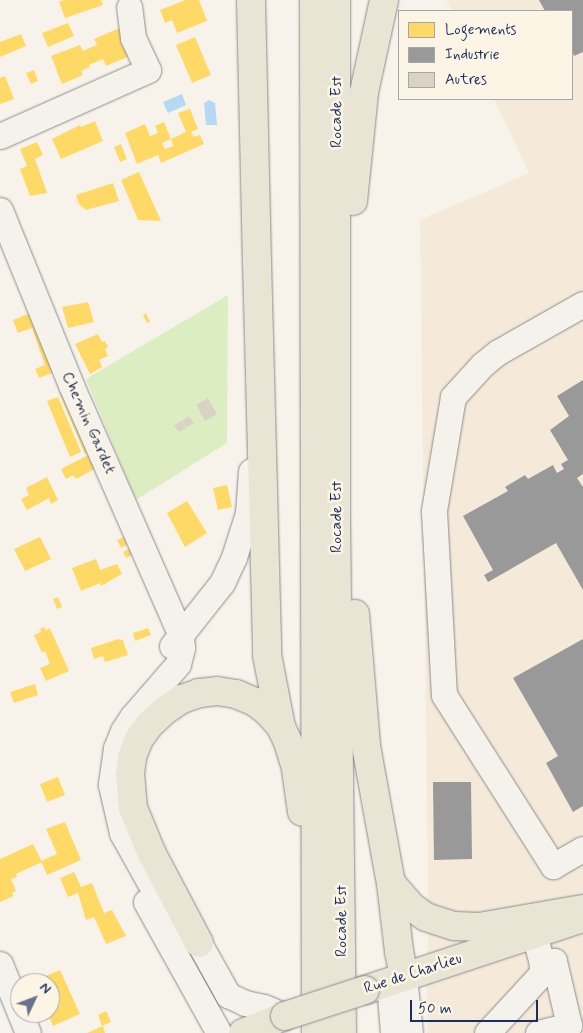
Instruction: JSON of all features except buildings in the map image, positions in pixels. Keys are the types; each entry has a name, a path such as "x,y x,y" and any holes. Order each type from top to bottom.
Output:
{"main road":[{"path":"251,0 267,655 281,727 296,769 301,792 304,879 316,908"},
{"name":"Rocade Est","path":"314,0 336,181"},
{"name":"Rocade Est","path":"316,1033 316,908 336,181 336,0"},
{"path":"334,245 336,181 364,92 384,0"},
{"name":"Rocade Est","path":"334,245 338,302 336,516 342,1033"},
{"path":"336,516 350,538 366,746 391,883 399,951 386,983"},
{"path":"198,943 152,854 133,808 130,774 135,748 149,725 164,711 182,699 199,693 217,691 236,694 255,702 269,713 281,727"},
{"path":"391,883 412,907 426,917 467,928 583,909"},
{"name":"Rue de Charlieu","path":"243,1033 285,1016 583,918"}],"street":[{"path":"0,136 148,70 134,38 129,7"},
{"name":"Chemin Gardet","path":"0,210 71,385 182,635"},
{"path":"219,1033 112,839 104,820 98,790 98,769 104,741 117,714 222,583 234,557 248,513 251,498 257,261"},
{"path":"583,304 498,352 483,364 453,397 434,511 444,695 553,866 583,850"},
{"path":"182,635 182,648 178,664 123,731 113,759 111,785 122,833 160,899 173,918 198,943 228,995 235,1016 231,1033"},
{"path":"487,1033 544,971 534,934"},
{"path":"538,1033 569,1025 554,961 542,964"},
{"path":"0,964 28,1033"},
{"path":"386,983 393,1033"},
{"path":"386,983 410,1033"},
{"path":"228,995 244,1003 264,1007 285,1016"},
{"path":"518,999 526,1033"}],"shaded area":[{"path":"446,0 583,0 583,1033 427,1033 428,880 420,220 529,173 494,100 573,100 573,10 451,10"}],"green space":[{"path":"228,295 227,443 136,500 86,379"}],"water":[{"path":"182,94 186,105 168,113 163,102"},
{"path":"209,100 215,103 217,125 206,125 204,103"}]}
